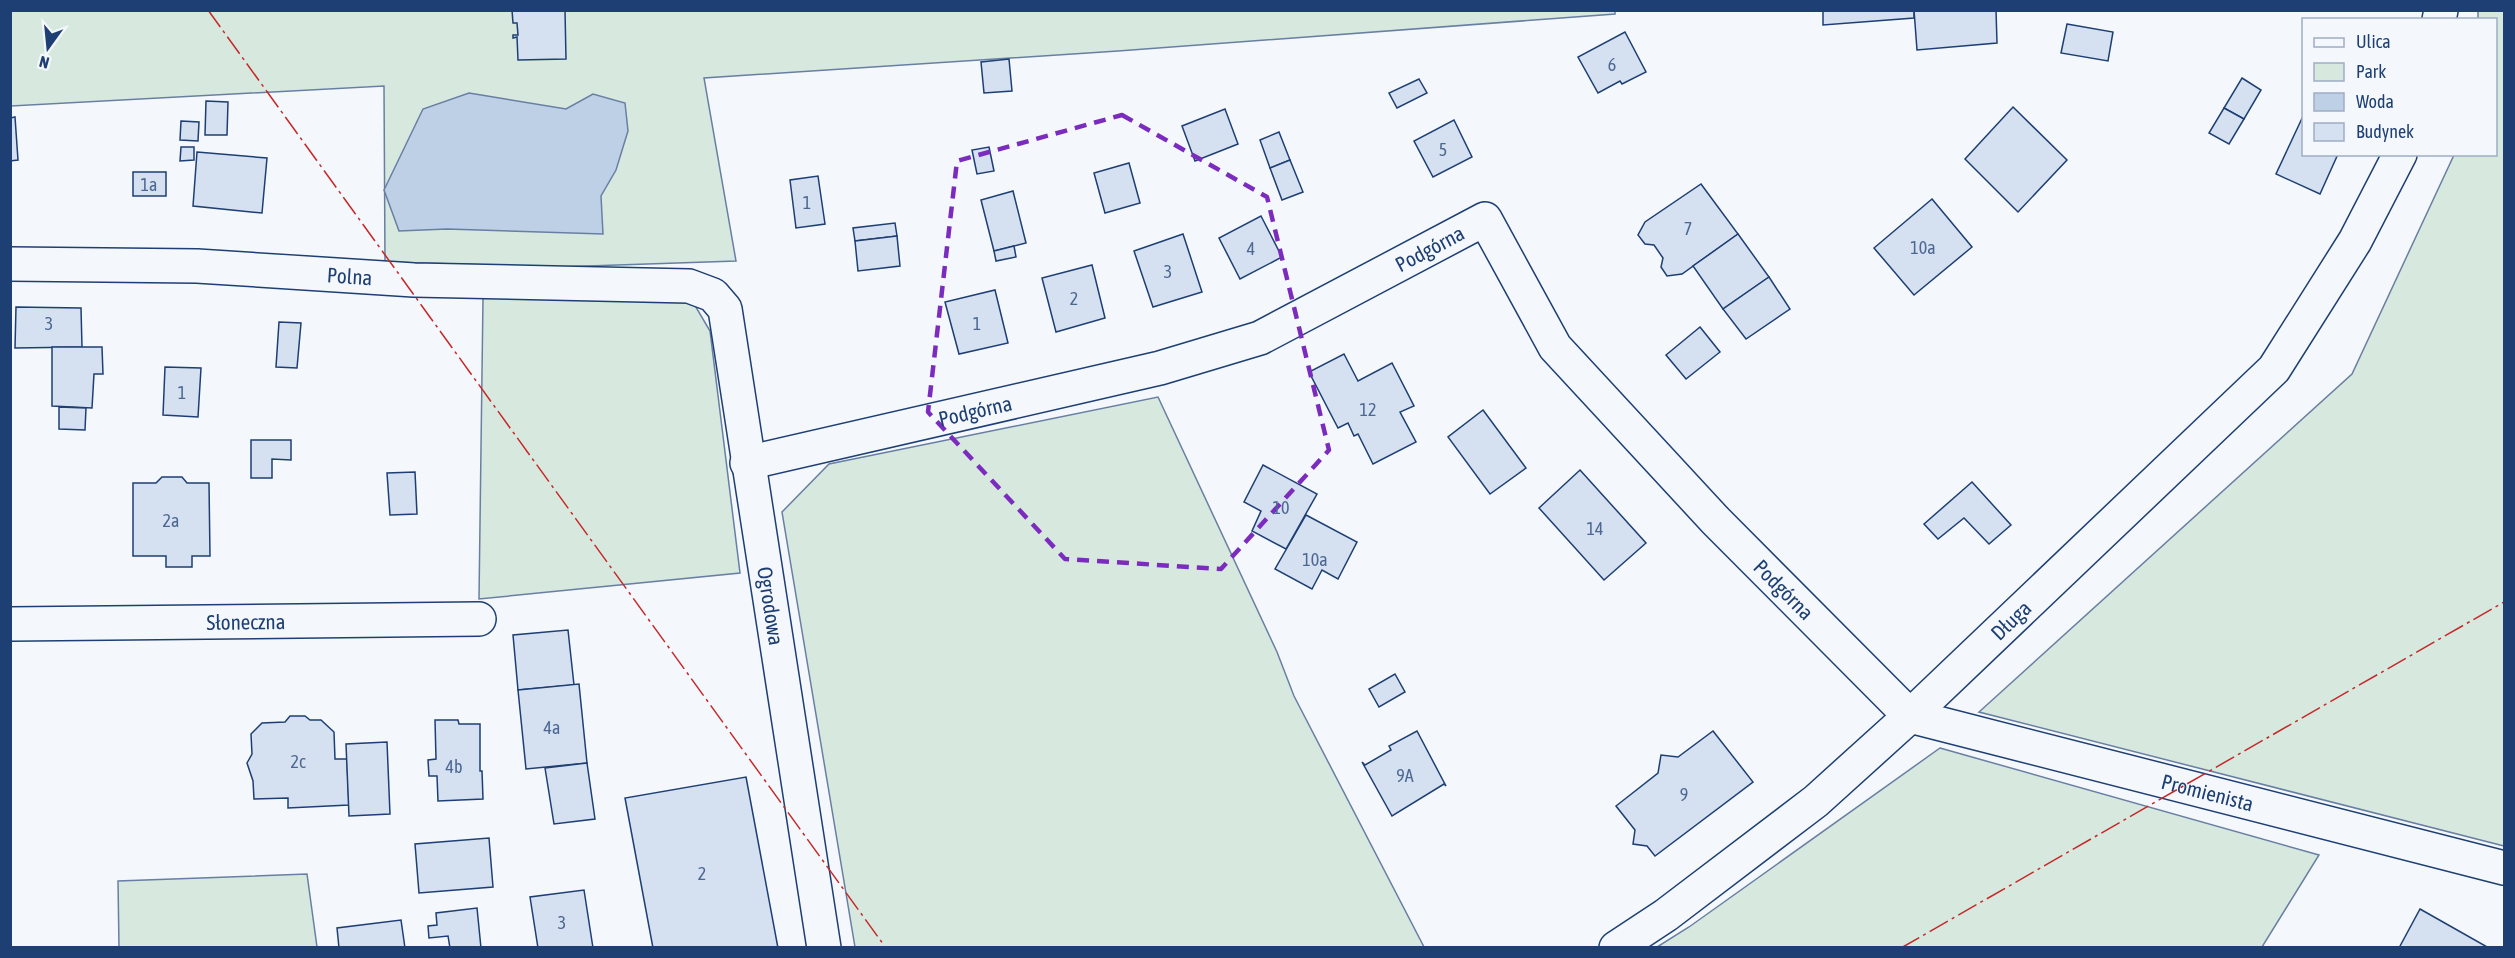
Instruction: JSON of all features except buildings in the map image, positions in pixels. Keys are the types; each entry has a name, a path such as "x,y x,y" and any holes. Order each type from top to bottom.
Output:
{"street":[{"name":"Długa","path":"1616,948 1666,915 1816,801 1910,716 2274,369 2355,242 2399,156"},
{"name":"Podgórna","path":"747,463 1160,368 1260,338 1485,219 1555,347 1714,520 1910,716"},
{"name":"Polna","path":"10,264 197,266 414,280 689,285"},
{"name":"Ogrodowa","path":"689,285 713,295 725,309 747,463 824,948"},
{"name":"Słoneczna","path":"10,624 479,619"},
{"name":"Promienista","path":"1910,716 2505,868"}],"highlighted area":[{"path":"1122,115 1267,197 1329,450 1221,569 1065,559 928,412 957,161"}],"green space":[{"path":"11,11 1615,11 1615,14 1118,51 704,78 736,261 558,267 385,262 384,86 11,106"},
{"path":"2478,11 2504,11 2504,846 1979,712 2352,374 2454,156 2497,156 2497,18 2478,18"},
{"path":"483,298 693,302 710,331 740,573 479,599"},
{"path":"1158,397 1277,652 1294,696 1424,947 855,947 782,512 829,464"},
{"path":"1940,748 2319,855 2262,947 1657,947 1689,927"},
{"path":"307,874 317,947 119,947 118,881"}],"water":[{"path":"469,93 566,109 593,94 625,103 628,131 616,170 601,196 603,234 447,229 399,231 384,190 423,109"}],"power":[{"path":"208,10 886,948"},
{"path":"1901,948 2504,602"}]}
